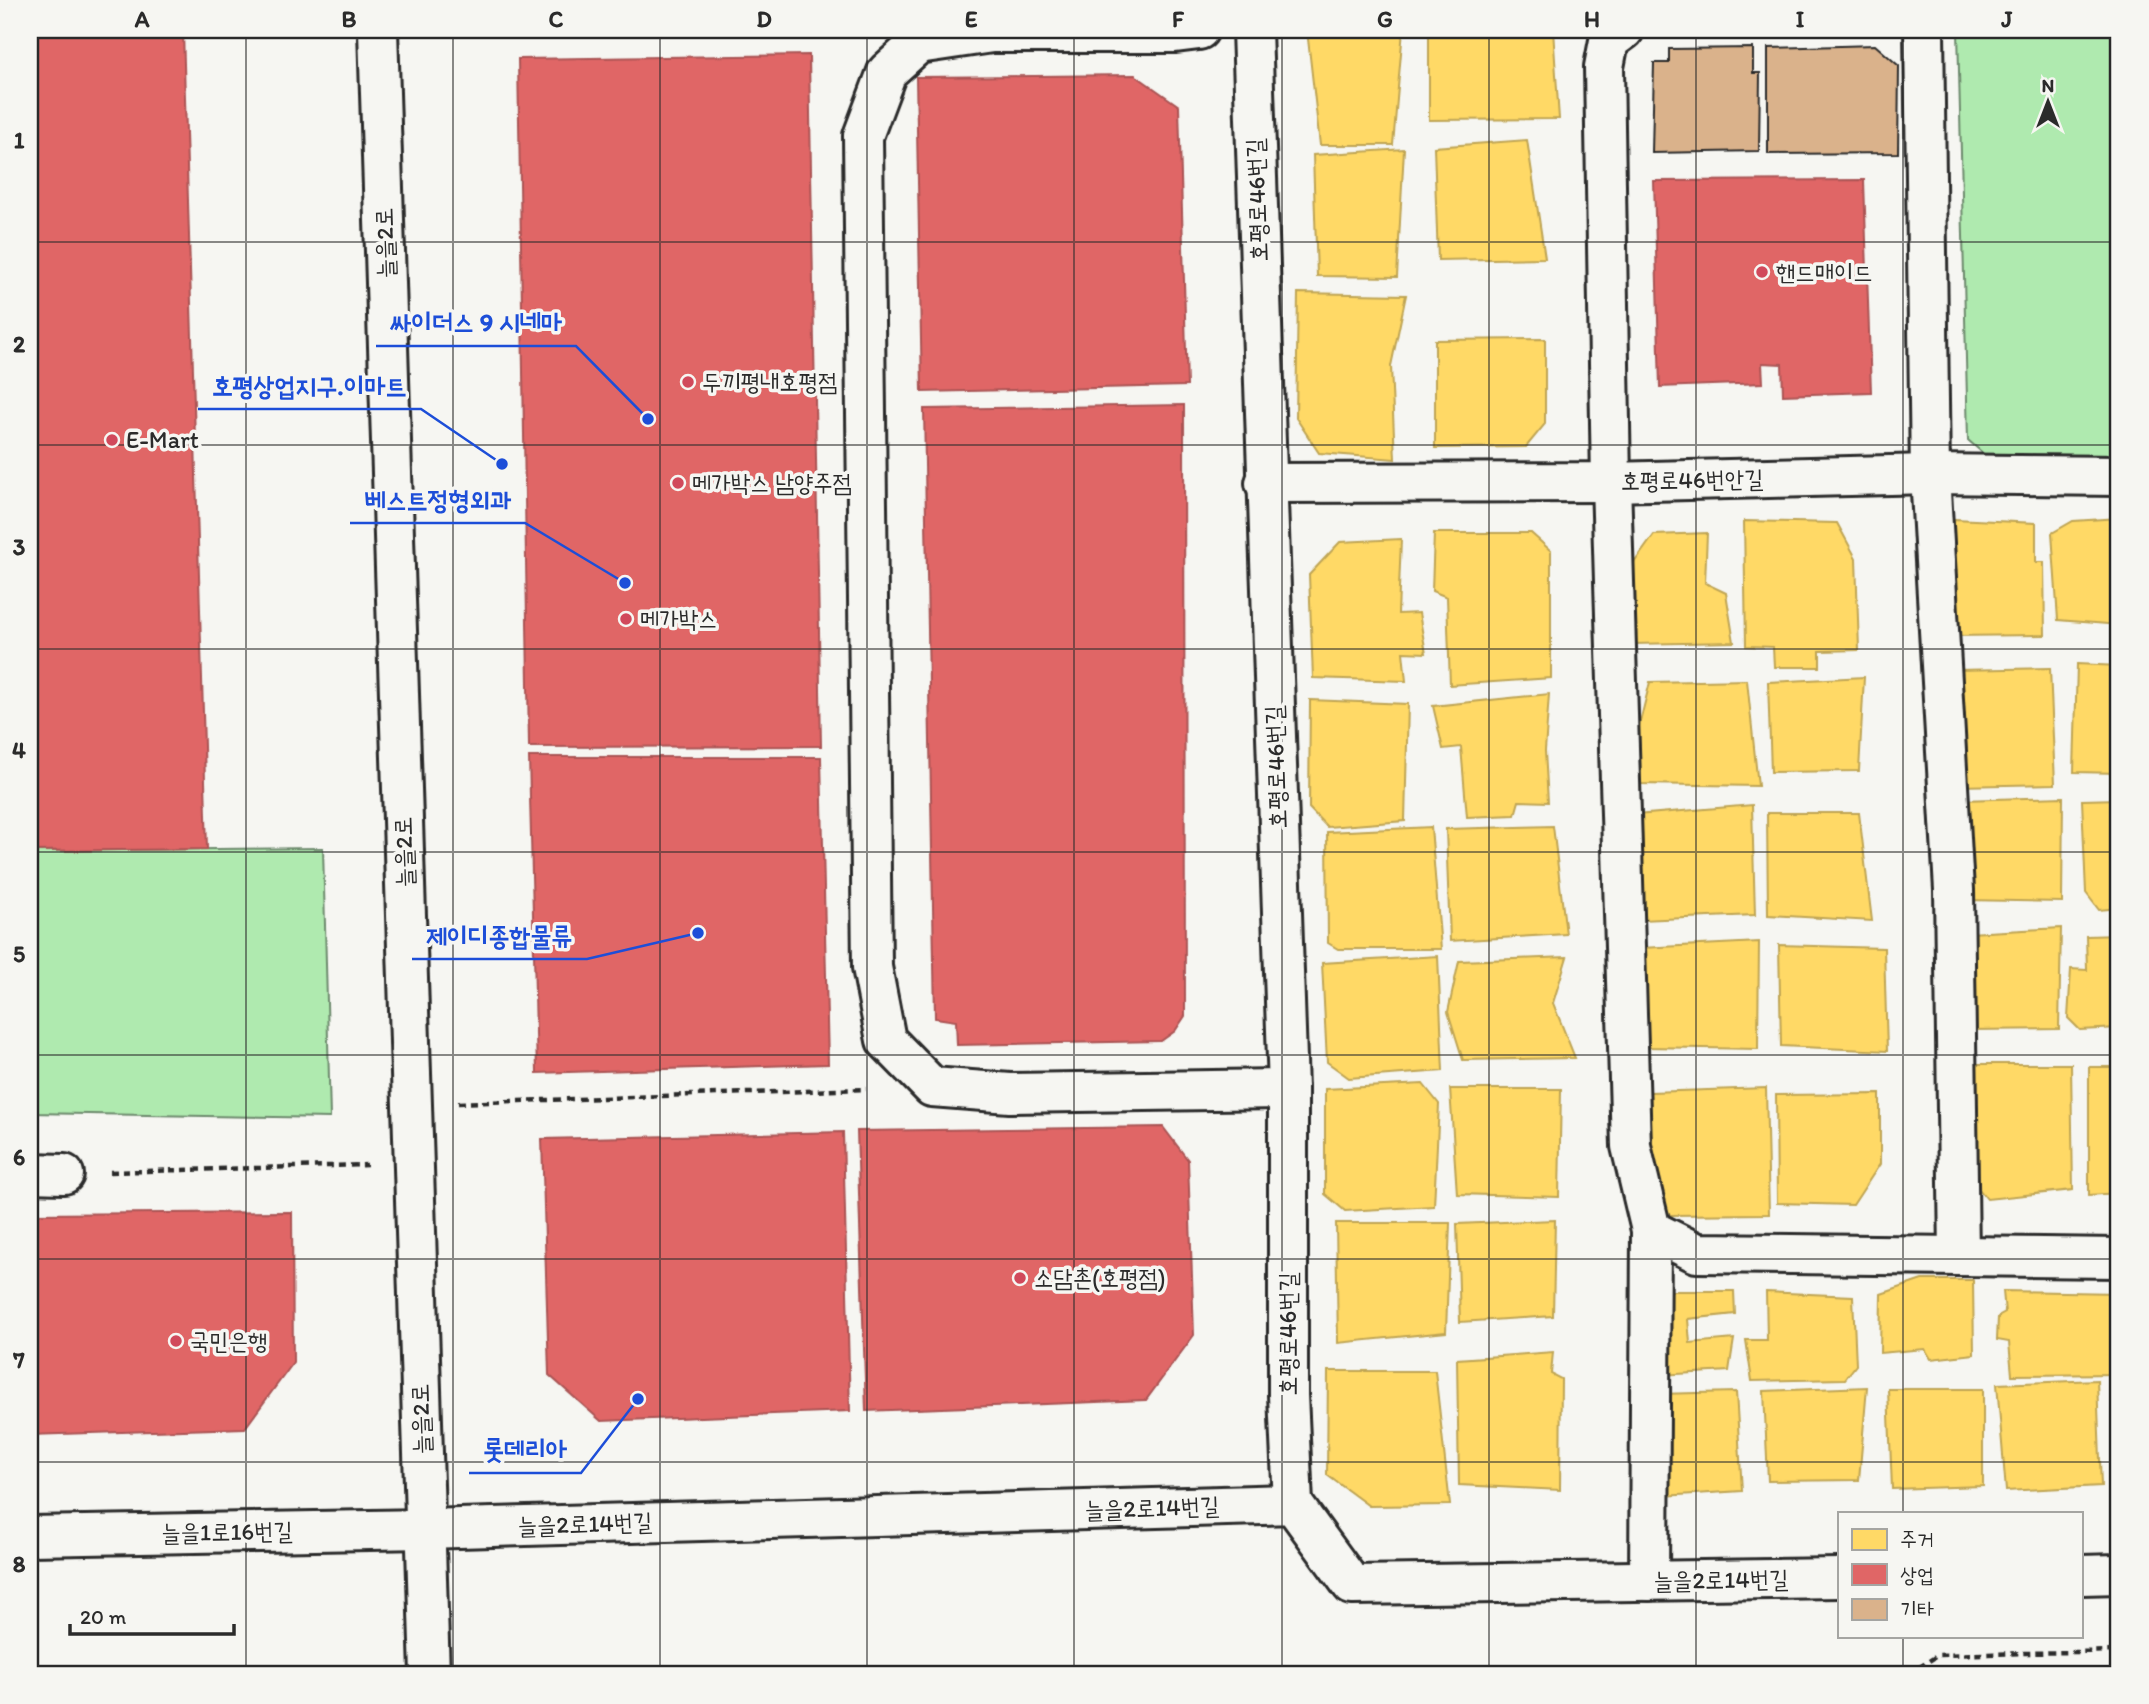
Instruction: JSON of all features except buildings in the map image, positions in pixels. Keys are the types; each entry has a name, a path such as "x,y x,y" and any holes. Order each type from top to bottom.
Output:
{"street":[{"name":"늘을2로","path":"378,30 430,1674"},
{"path":"1199,30 1175,33 992,33 918,44 887,72 863,136 872,967 886,1040 932,1087 1010,1093 1288,1089"},
{"name":"호평로46번길","path":"1252,30 1265,483 1288,1089 1288,1395 1293,1504"},
{"path":"1924,30 1930,474 1954,890 1959,1256"},
{"path":"1614,33 1604,67 1611,482 1631,1146 1651,1230 1649,1581"},
{"name":"호평로46번안길","path":"1265,483 1611,482 1930,474 2119,476"},
{"path":"1651,1230 1697,1253 2119,1258"},
{"name":"늘을2로14번길","path":"425,1529 1293,1504 1352,1585 1838,1578"},
{"name":"늘을1로16번길","path":"30,1536 425,1529"},
{"path":"2082,1575 2119,1574"}],"path":[{"path":"412,1104 932,1087"},
{"path":"47,1173 413,1164"},
{"path":"1909,1674 1938,1655 2119,1651"}],"green space":[{"path":"1958,30 2119,30 2119,455 1986,456 1968,440"},
{"path":"323,848 330,1118 30,1113 30,851"}],"place":[{"name":"핸드매이드","path":"1762,272"},
{"name":"두끼평내호평점","path":"688,382"},
{"name":"싸이더스 9 시네마","path":"648,419"},
{"name":"E-Mart","path":"112,440"},
{"name":"호평상업지구.이마트","path":"502,464"},
{"name":"메가박스 남양주점","path":"678,483"},
{"name":"베스트정형외과","path":"625,583"},
{"name":"메가박스","path":"626,619"},
{"name":"제이디종합물류","path":"698,933"},
{"name":"소담촌(호평점)","path":"1020,1278"},
{"name":"국민은행","path":"176,1341"},
{"name":"롯데리아","path":"638,1399"}]}
